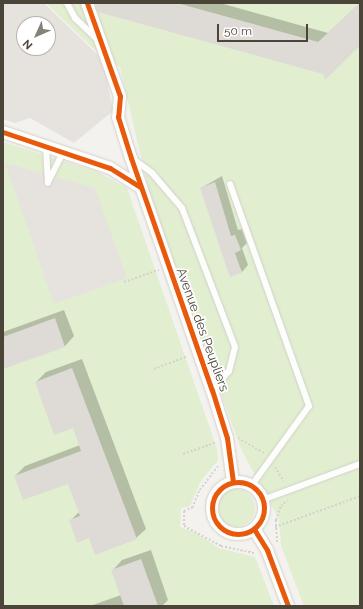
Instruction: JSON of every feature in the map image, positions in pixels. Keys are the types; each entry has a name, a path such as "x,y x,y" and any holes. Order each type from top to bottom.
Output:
{"street":[{"name":"Avenue des Peupliers","path":"87,3 99,41 120,96 118,117 131,158 167,266 212,390 221,442 234,482"},
{"path":"3,132 110,168 141,187"},
{"path":"234,482 251,486 262,500 263,516 254,529 230,534 213,517 213,499 218,491 234,482"},
{"path":"254,529 267,550 288,606"}],"lane":[{"path":"67,3 75,18 99,41"},
{"path":"46,147 48,183 63,152"},
{"path":"131,158 152,173 182,208 235,347 229,371 212,390"},
{"path":"230,184 309,406 272,461 251,486"},
{"path":"262,500 360,464"}],"path":[{"path":"124,282 167,266"},
{"path":"154,369 198,352"},
{"path":"183,454 221,442 240,438 272,461 288,490 290,499 281,506 275,527 278,545 257,555 221,546 184,526 184,510 193,507 199,492 220,461"},
{"path":"275,527 360,496"}],"green space":[{"path":"46,3 360,3 360,606 304,606 281,546 279,519 241,449 149,192 120,67 104,59"},
{"path":"3,142 98,172 127,188 217,449 218,460 201,481 190,506 181,508 180,527 195,532 219,548 255,557 274,606 3,606"},
{"path":"232,489 240,489 252,498 255,508 252,518 246,524 240,527 232,527 220,518 217,512 217,504 226,492"}],"shaded area":[{"path":"3,3 44,3 103,60 113,111 74,143 30,118 15,123 3,119"},
{"path":"5,163 95,188 127,278 54,304"}],"building":[{"path":"95,3 177,3 318,42 360,3 360,46 325,80 323,74 98,12"},
{"path":"215,182 231,236 235,235 241,250 235,253 242,273 230,277 200,188"},
{"path":"55,318 65,347 3,369 3,337"},
{"path":"72,368 137,539 95,555 89,538 77,543 69,520 80,516 68,484 23,500 14,476 81,451 73,428 54,435 35,382"},
{"path":"141,559 158,606 124,606 111,570"}],"cycle path":[{"path":"87,3 120,96 118,117 131,158 212,390 227,438 233,482"},
{"path":"3,132 110,168 141,187"},
{"path":"238,482 252,486 260,494 264,508 260,522 252,530 238,534 224,530 216,522 212,508 216,494 224,486 238,482"},
{"path":"254,529 267,550 288,606"}]}
